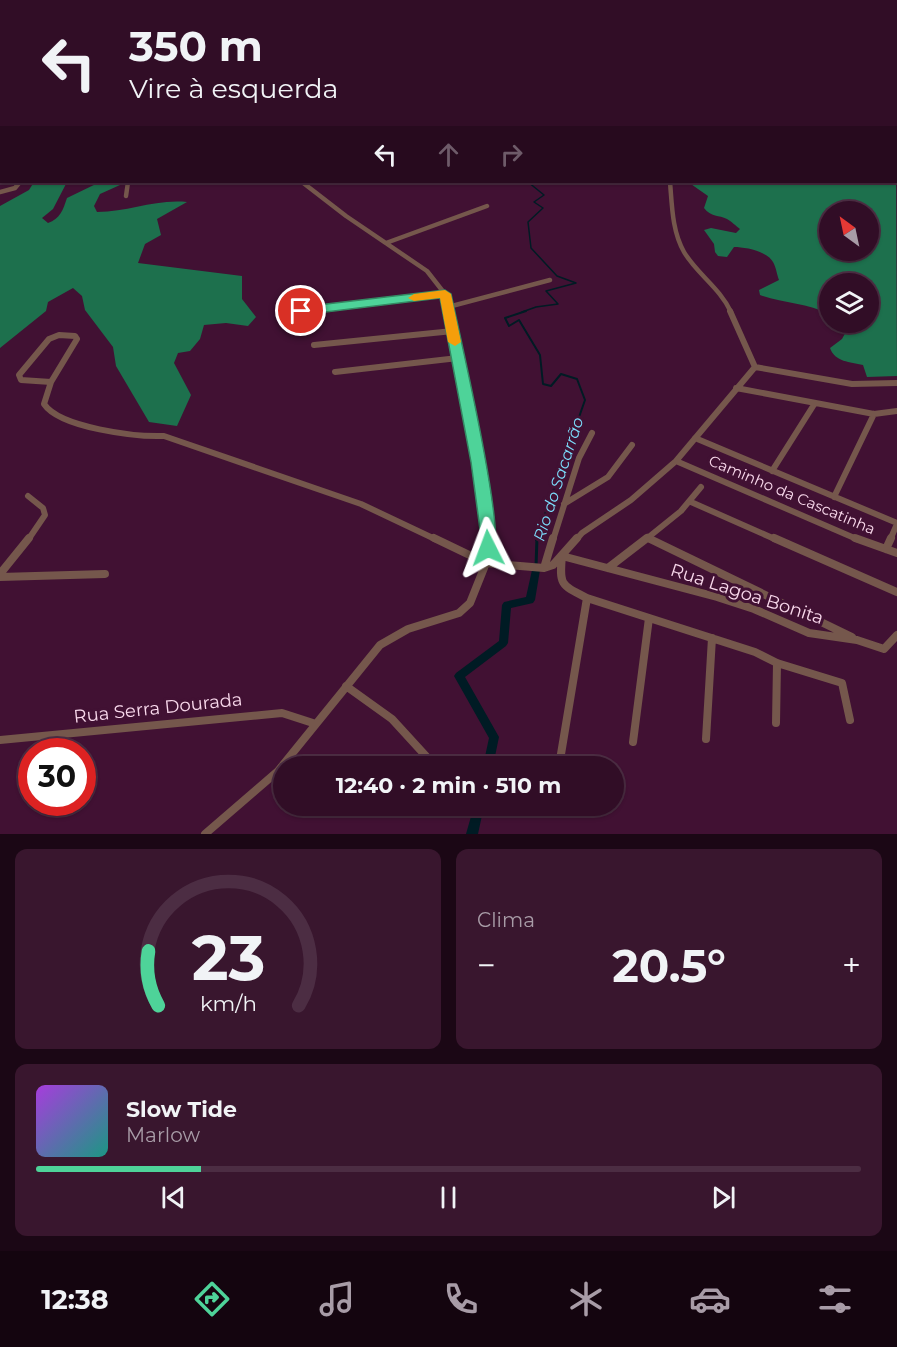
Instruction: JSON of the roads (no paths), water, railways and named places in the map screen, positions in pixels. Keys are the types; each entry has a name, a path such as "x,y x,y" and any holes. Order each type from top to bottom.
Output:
{"street":[{"path":"0,192 15,188 19,183"},
{"path":"126,196 128,183"},
{"path":"205,834 278,771 380,645 394,634 465,608 486,563 489,533 478,462 445,294 428,271 346,216 303,183"},
{"path":"671,183 674,226 684,252 726,302 755,367"},
{"path":"386,243 487,206"},
{"path":"448,307 550,280"},
{"path":"301,311 445,294"},
{"path":"314,345 453,331"},
{"path":"53,382 21,380 19,375 54,336 75,336 77,339 53,382 45,395 44,404 50,412 93,428 140,437 164,436 361,504 486,563 542,568 553,565 582,533 631,500 676,461 755,367"},
{"path":"335,372 458,358"},
{"path":"755,367 852,384 897,383"},
{"path":"736,388 874,414 897,411"},
{"path":"772,471 814,404"},
{"path":"834,497 874,414"},
{"path":"542,568 579,458 592,433"},
{"path":"695,438 897,524 886,549"},
{"path":"564,504 608,477 632,445"},
{"name":"Caminho da Cascatinha","path":"676,461 846,535 897,553"},
{"path":"608,568 668,524 691,502 701,487"},
{"path":"0,575 45,515 43,508 28,496"},
{"path":"691,502 897,592"},
{"path":"647,538 857,640"},
{"path":"562,556 560,579 566,587 587,598 755,652 777,663 842,683 850,720"},
{"name":"Rua Lagoa Bonita","path":"562,556 726,600 809,633 857,640 881,648 888,647 897,635"},
{"path":"0,575 105,574"},
{"path":"561,754 587,598"},
{"path":"633,742 649,618"},
{"path":"706,739 712,638"},
{"path":"776,723 777,663"},
{"path":"346,686 392,719 426,756"},
{"name":"Rua Serra Dourada","path":"0,740 282,713 316,724"}],"waterway":[{"name":"Rio do Sacarrão","path":"522,312 536,307 558,304 546,291 576,283 557,276 531,248 528,222 543,208 534,202 544,195 529,183"},
{"name":"Rio do Sacarrão","path":"526,311 505,318 509,326 519,320 540,355 543,384 551,386 561,374 577,379 585,400 536,540"},
{"name":"Rio do Sacarrão","path":"536,566 537,538"},
{"path":"490,756 494,737 459,676 503,643 507,605 530,600 536,570"},
{"path":"472,834 476,816"}]}
